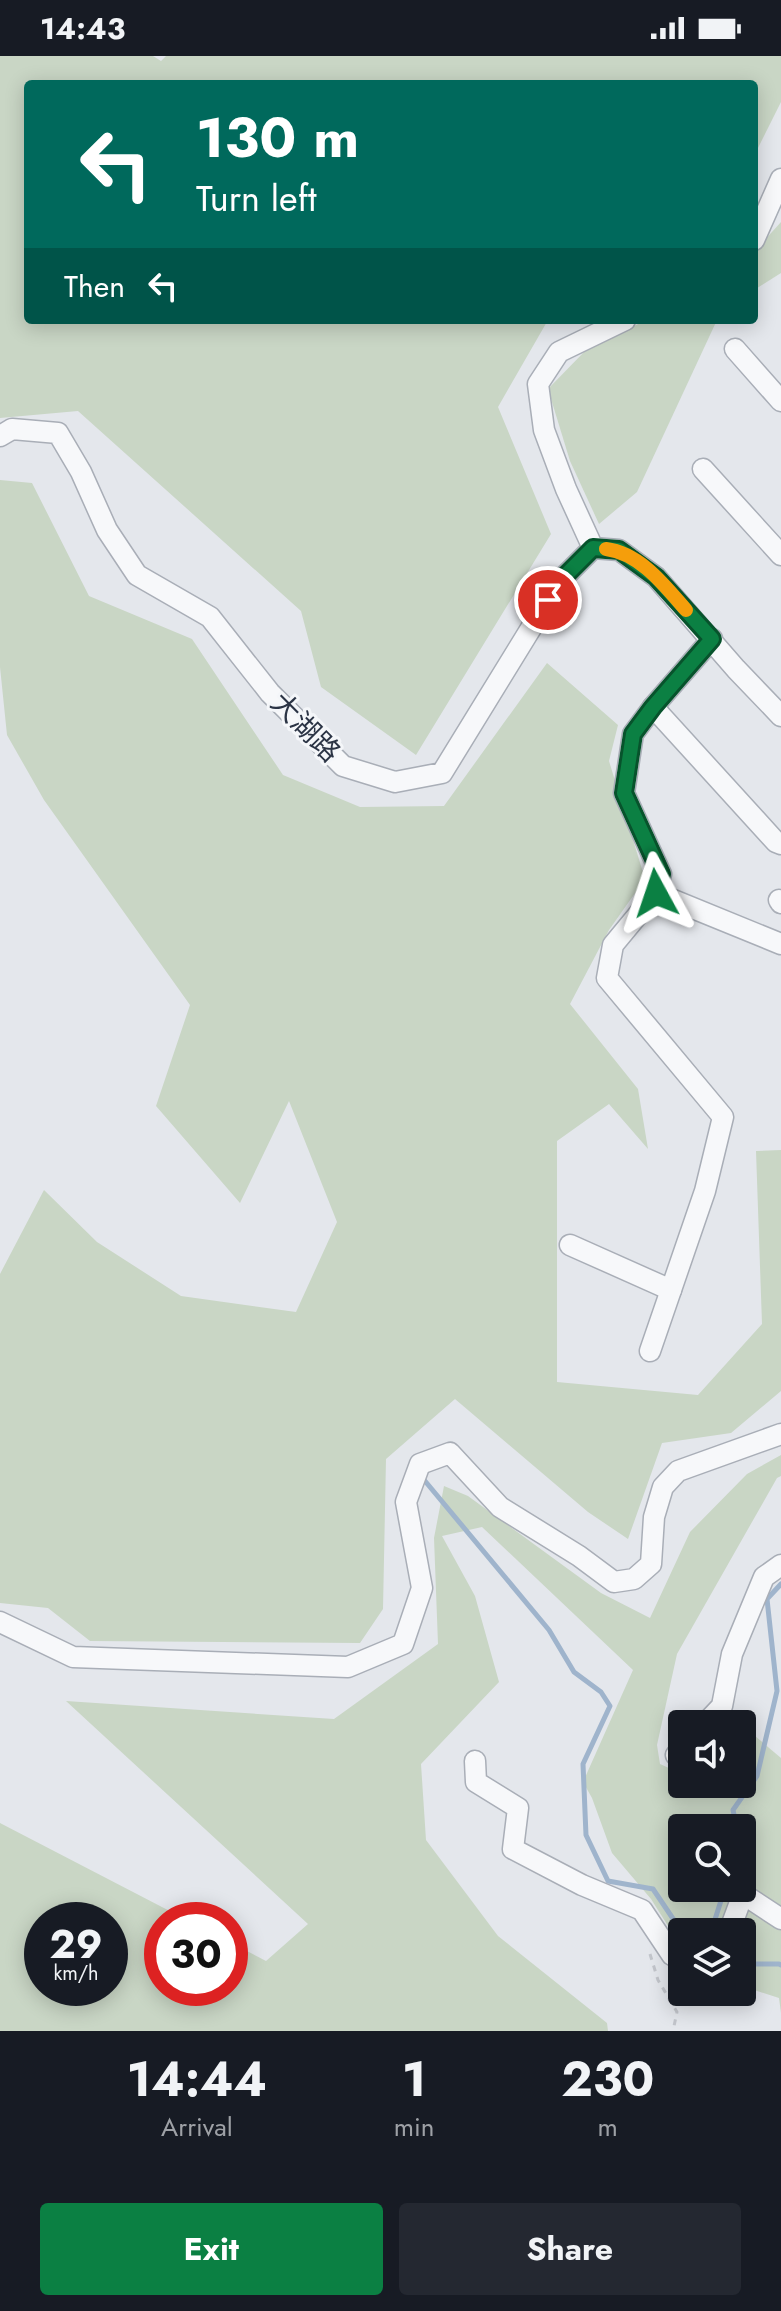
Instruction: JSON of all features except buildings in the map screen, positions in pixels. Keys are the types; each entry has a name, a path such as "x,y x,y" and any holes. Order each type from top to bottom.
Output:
{"street":[{"path":"758,231 781,179"},
{"path":"617,324 559,352 538,384 544,430 566,489 593,548 619,550 656,577 781,716"},
{"path":"735,349 781,401"},
{"name":"大湖路","path":"0,436 12,429 58,433 81,472 107,530 137,575 210,617 270,693 343,766 395,782 442,773 560,581 593,548"},
{"path":"703,469 781,555"},
{"path":"650,1351 705,1191 723,1117 607,978 613,945 656,893 661,874 624,793 633,734 712,639"},
{"path":"653,707 781,844"},
{"path":"656,893 781,944"},
{"path":"570,1245 671,1290"},
{"path":"0,1622 73,1657 348,1667 403,1644 422,1588 406,1502 420,1464 450,1453 500,1507 579,1556 614,1582 634,1579 651,1564 654,1517 663,1487 678,1471 781,1434"},
{"path":"718,1710 722,1706 732,1654 764,1577 781,1565"},
{"path":"475,1761 476,1782 518,1808 513,1849 582,1885 642,1910 668,1949"},
{"path":"734,1918 743,1894 781,1919"}],"path":[{"path":"650,1955 658,1980 677,2012 673,2031"}],"green space":[{"path":"0,56 153,56 161,61 166,56 781,56 781,102 758,148 758,80 24,80 24,324 546,324 498,407 551,534 416,755 321,687 301,611 78,411 0,418"},
{"path":"781,222 781,273 758,287 758,248"},
{"path":"638,324 715,324 637,492 599,524 570,461 548,389 585,351"},
{"path":"0,480 32,483 89,596 192,639 283,775 360,807 444,806 547,663 618,725 609,761 645,879 609,930 570,1004 638,1089 648,1149 609,1104 557,1141 557,1382 698,1395 762,1324 756,1151 781,1150 781,1391 731,1433 662,1443 628,1539 588,1512 455,1399 386,1459 383,1609 360,1643 90,1641 48,1608 0,1603 0,1274 44,1190 97,1242 181,1296 296,1312 337,1222 289,1101 240,1203 156,1106 190,1005 44,800 7,735 0,667"},
{"path":"781,1455 781,1476 777,1478 677,1654 657,1745 660,1764 668,1768 668,1798 756,1798 756,1737 781,1758 781,2013 779,1998 756,1991 756,1918 668,1918 668,1926 651,1899 612,1853 583,1782 633,1670 482,1527 442,1536 475,1596 499,1682 421,1764 426,1840 498,1936 607,2023 608,2031 0,2031 0,1823 152,1902 144,1902 144,2006 248,2006 248,1952 266,1961 308,1924 66,1701 334,1719 438,1644 434,1538 444,1486 468,1496 601,1593 650,1618 690,1532 747,1474"}],"waterway":[{"path":"425,1481 549,1630 574,1672 601,1692 610,1706 583,1764 586,1835 608,1881 653,1889 673,1918"},
{"path":"734,1814 733,1810 757,1776 777,1691 767,1599 781,1584"},
{"path":"715,1918 721,1902"},
{"path":"756,1964 781,1965"}],"slow traffic":[{"path":"606,549 619,550 641,565 686,610"}],"route":[{"path":"548,600 560,581 593,548 619,550 656,577 712,639 633,734 624,793 661,874 656,893"}]}
